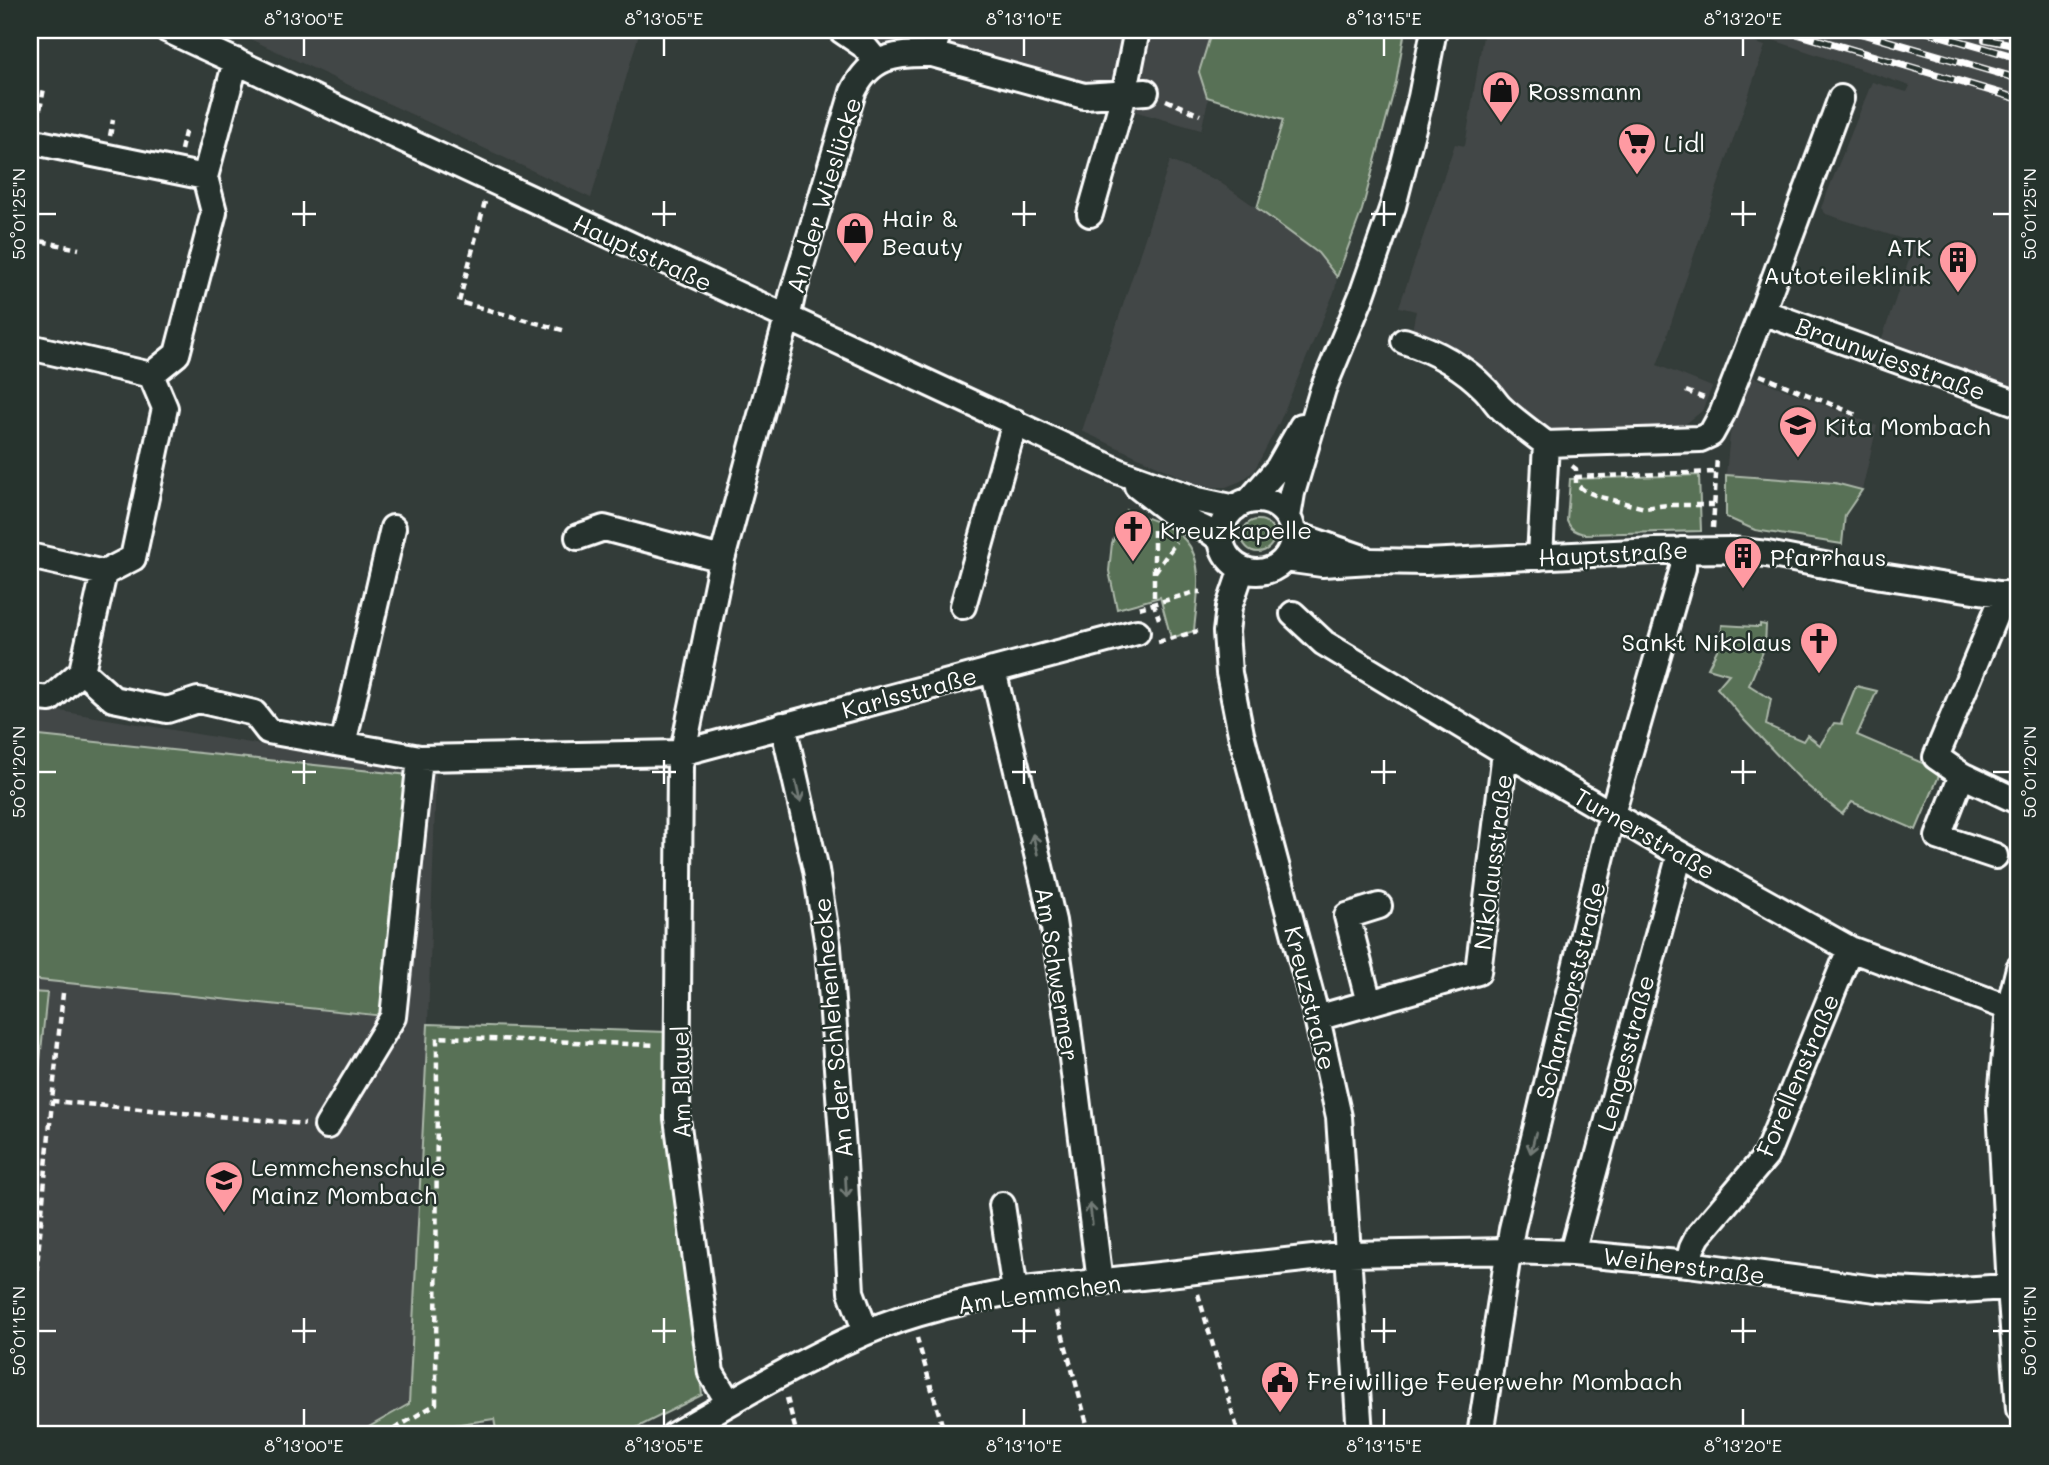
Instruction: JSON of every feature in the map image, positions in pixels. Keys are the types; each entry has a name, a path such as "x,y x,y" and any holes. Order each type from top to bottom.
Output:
{"street":[{"name":"Hauptstraße","path":"168,30 1119,472 1198,500 1242,504 1261,500 1272,503 1281,509 1291,526 1371,561"},
{"path":"841,30 863,45 877,62 907,53 932,54 1084,96 1135,93"},
{"path":"932,54 939,30"},
{"path":"1090,214 1135,93 1137,30"},
{"path":"1242,569 1252,572 1270,570 1278,566 1290,551 1296,476 1323,389 1362,295 1393,206 1421,97 1434,30"},
{"path":"151,375 177,354 214,212 205,177 236,61"},
{"name":"An der Wieslücke","path":"787,319 853,92 860,79 877,62"},
{"path":"1405,341 1428,349 1464,372 1485,388 1500,407 1546,444 1700,439 1711,434 1722,414 1762,312 1841,98"},
{"path":"32,142 205,177"},
{"name":"Braunwiesstraße","path":"1762,312 2019,404"},
{"path":"681,753 722,559 787,319"},
{"path":"30,347 151,375"},
{"path":"30,556 104,573 133,558 165,408 151,375"},
{"path":"1221,540 1224,521 1278,468 1323,389"},
{"path":"963,606 1015,422"},
{"path":"1540,557 1546,444"},
{"name":"Hauptstraße","path":"1119,472 1173,514 1209,531 1221,540 1228,557 1242,569"},
{"path":"343,744 393,528"},
{"path":"578,537 604,528 722,559"},
{"name":"Scharnhorststraße","path":"1479,1435 1512,1228 1612,814 1683,568 1683,550"},
{"name":"Hauptstraße","path":"1285,559 1322,564 1426,562 1731,550 2012,596"},
{"name":"Kreuzstraße","path":"1242,569 1228,607 1226,632 1229,673 1241,734 1317,1018 1339,1117 1360,1435"},
{"path":"30,697 50,699 82,671 104,573"},
{"path":"2012,596 1936,757 1962,775 2017,801"},
{"name":"Turnerstraße","path":"1293,614 1324,643 1505,752 1850,949 2014,1006"},
{"name":"Karlsstraße","path":"82,671 113,699 167,710 198,700 254,713 268,731 420,758 681,753 1137,632"},
{"name":"Am Schwermer","path":"993,670 1053,920 1068,1018 1100,1282"},
{"name":"An der Schlehenhecke","path":"783,725 816,870 828,947 843,1135 851,1292 866,1332"},
{"name":"Nikolausstraße","path":"1317,1018 1478,972 1505,752"},
{"name":"Am Blauel","path":"681,753 677,1118 711,1373 729,1403"},
{"path":"327,1126 393,1017 420,758"},
{"path":"1962,775 1938,837 1995,856"},
{"name":"Lengesstraße","path":"1572,1253 1680,854"},
{"path":"1369,1003 1347,916 1379,906"},
{"name":"Forellenstraße","path":"1688,1264 1698,1236 1766,1156 1850,949"},
{"path":"2019,968 2000,1109 2015,1286 2019,1409"},
{"path":"1002,1205 1015,1291"},
{"name":"Weiherstraße","path":"1349,1254 1509,1251 1572,1253 1688,1264 1876,1289 1933,1292 2015,1286"},
{"name":"Am Lemmchen","path":"674,1435 793,1367 866,1332 967,1300 1015,1291 1349,1254"}],"path":[{"path":"32,142 44,88"},
{"path":"1135,93 1200,115"},
{"path":"30,102 40,114"},
{"path":"490,180 459,302 566,331"},
{"path":"30,239 79,249"},
{"path":"1740,367 1857,415"},
{"path":"1711,434 1718,446 1712,536"},
{"path":"1546,444 1576,469 1576,484 1600,497 1654,508 1667,505 1714,505"},
{"path":"1576,477 1716,472"},
{"path":"1154,528 1154,604"},
{"path":"1154,573 1183,533"},
{"path":"1198,631 1141,646 1130,611 1201,592"},
{"path":"30,1344 62,993"},
{"path":"384,1435 436,1404 437,1037 678,1046"},
{"path":"52,1101 327,1126"},
{"path":"1196,1287 1239,1435"},
{"path":"1054,1303 1090,1435"},
{"path":"915,1331 945,1435"},
{"path":"786,1394 797,1435"}],"shaded area":[{"path":"231,30 640,30 591,198"},
{"path":"824,30 1212,30 1199,72 1208,101 1201,130 932,54"},
{"path":"1484,30 1712,30 1765,46 1657,365 1712,387 1702,411 1683,426 1560,430 1546,428 1411,335 1416,311 1399,307 1455,144 1465,146"},
{"path":"1743,30 1982,30 2019,39 2019,392 1880,344 1915,243 1826,214 1821,208 1872,82 1907,92 1910,86"},
{"path":"1170,161 1218,181 1257,208 1318,253 1337,277 1335,290 1279,423 1254,471 1241,481 1226,487 1194,483 1082,431"},
{"name":"Kita Mombach","path":"1753,377 1877,426 1862,490 1845,515 1842,544 1755,530 1726,517 1730,434"},
{"name":"Lemmchenschule Mainz Mombach","path":"30,706 436,774 428,1024 409,1405 355,1435 30,1435"}],"green space":[{"path":"1212,30 1405,30 1396,83 1362,210 1337,277 1318,253 1257,208 1283,120 1207,97 1199,72"},
{"path":"1699,475 1701,531 1585,534 1574,530 1567,521 1570,479"},
{"path":"1726,475 1835,483 1862,490 1845,515 1842,544 1755,530 1726,517"},
{"path":"1126,510 1173,530 1191,549 1198,571 1194,631 1171,638 1160,597 1117,609 1109,571 1112,543"},
{"path":"1258,520 1269,525 1274,536 1269,547 1258,552 1247,547 1242,536 1247,525"},
{"path":"1760,624 1766,625 1765,647 1749,685 1771,699 1766,725 1803,741 1807,735 1820,745 1834,723 1843,724 1841,723 1856,686 1877,691 1857,735 1941,771 1916,830 1852,802 1842,814 1804,783 1717,688 1729,674 1708,668 1721,642 1722,625 1760,627"},
{"path":"30,735 409,775 384,1016 30,979"},
{"path":"30,992 47,993 30,1157"},
{"path":"428,1024 667,1032 668,1117 702,1395 622,1435 497,1435 494,1419 400,1435 355,1435 409,1404"}],"railway":[{"path":"1785,30 2019,99"},
{"path":"1850,30 2019,79"},
{"path":"1921,30 2019,58"},
{"path":"1985,39 2019,46"}],"place":[{"name":"Rossmann","path":"1501,124"},
{"name":"Lidl","path":"1637,176"},
{"name":"Hair & Beauty","path":"855,265"},
{"name":"ATK Autoteileklinik","path":"1958,294"},
{"name":"Kita Mombach","path":"1798,459"},
{"name":"Kreuzkapelle","path":"1133,563"},
{"name":"Pfarrhaus","path":"1743,590"},
{"name":"Sankt Nikolaus","path":"1819,675"},
{"name":"Lemmchenschule Mainz Mombach","path":"224,1214"},
{"name":"Freiwillige Feuerwehr Mombach","path":"1280,1414"}]}
